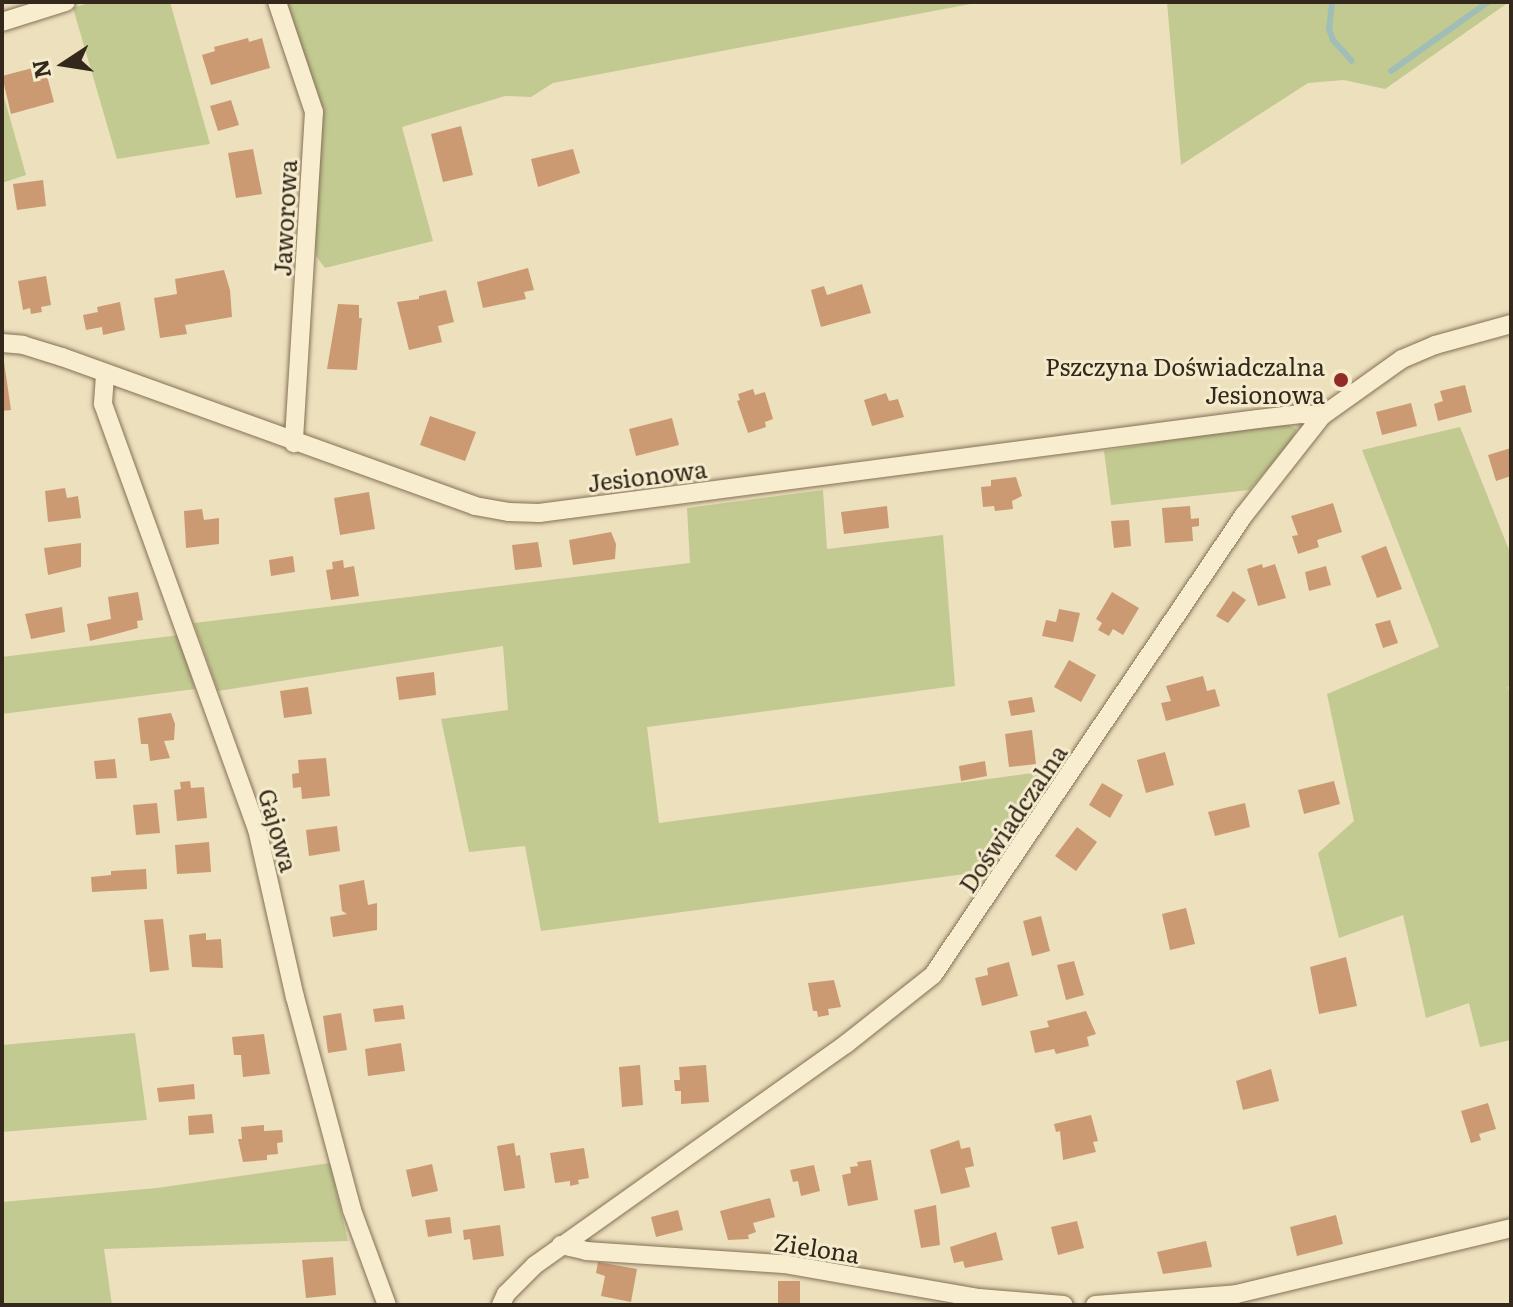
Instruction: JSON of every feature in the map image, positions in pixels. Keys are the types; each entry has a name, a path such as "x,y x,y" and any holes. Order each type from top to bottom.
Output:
{"street":[{"path":"2,22 66,2"},
{"name":"Jaworowa","path":"277,2 314,112 294,443"},
{"name":"Doświadczalna","path":"501,1305 506,1294 535,1265 561,1245 846,1044 933,975 1235,528 1322,416 1402,359 1435,345 1511,324"},
{"name":"Jesionowa","path":"2,343 23,345 475,506 539,513 1258,419 1301,414 1322,416"},
{"name":"Gajowa","path":"105,375 103,404 257,829 295,997 352,1210 387,1305"},
{"path":"1095,1305 1237,1294 1511,1228"},
{"name":"Zielona","path":"561,1245 586,1251 784,1264 979,1298 1064,1305"}],"green space":[{"path":"91,2 170,2 210,144 117,159 73,8"},
{"path":"287,2 981,2 553,83 531,97 505,96 402,127 433,241 325,268 316,256 314,233 320,114"},
{"path":"1167,2 1509,2 1385,89 1344,80 1308,83 1181,165"},
{"path":"2,90 26,175 2,183"},
{"path":"1282,422 1297,429 1290,443 1249,490 1111,505 1104,451"},
{"path":"1460,427 1511,555 1511,686 1508,687 1511,697 1511,1040 1480,1047 1469,1003 1426,1018 1403,915 1339,938 1318,853 1354,821 1327,694 1439,647 1362,450"},
{"path":"823,490 827,549 943,535 955,686 647,727 659,823 1055,770 987,871 541,931 525,846 469,852 441,719 508,710 503,646 218,691 194,623 690,563 687,508"},
{"path":"179,635 195,689 2,714 2,657"},
{"path":"135,1033 147,1120 2,1132 2,1045"},
{"path":"330,1163 348,1241 104,1249 112,1305 2,1305 2,1202 157,1188"}],"building":[{"path":"248,38 249,42 262,38 270,68 211,85 202,55 215,51 214,47"},
{"path":"44,65 54,102 11,114 2,76"},
{"path":"231,100 239,125 218,131 210,106"},
{"path":"461,126 473,175 443,182 431,134"},
{"path":"253,149 262,194 236,198 228,153"},
{"path":"573,149 580,173 538,187 531,159"},
{"path":"43,180 46,206 17,210 13,184"},
{"path":"528,268 534,290 524,292 526,299 483,308 477,282"},
{"path":"224,270 230,290 232,317 185,325 187,334 160,338 154,298 177,294 175,279"},
{"path":"46,276 51,305 41,307 42,312 31,314 30,308 23,310 18,281"},
{"path":"862,284 871,313 821,327 811,290 824,286 827,295"},
{"path":"446,290 454,322 438,326 442,342 409,350 397,302"},
{"path":"120,302 125,330 103,335 102,327 86,330 83,315 98,312 97,307"},
{"path":"338,304 359,305 359,318 362,318 357,370 327,369"},
{"path":"2,363 11,410 2,411"},
{"path":"1465,385 1472,412 1438,421 1434,404 1443,401 1440,391"},
{"path":"753,389 755,395 765,392 773,419 765,422 766,427 748,433 737,401 740,400 738,394"},
{"path":"886,393 889,401 898,399 904,417 872,426 864,400"},
{"path":"1411,403 1417,426 1382,435 1376,412"},
{"path":"430,416 476,432 465,461 420,445"},
{"path":"672,418 679,445 636,456 629,429"},
{"path":"1511,448 1511,476 1496,481 1488,455"},
{"path":"1016,477 1022,496 1012,501 1013,509 995,511 994,506 983,507 981,487 991,486 991,480"},
{"path":"65,488 67,498 78,496 81,518 48,522 45,491"},
{"path":"369,492 375,529 340,535 334,498"},
{"path":"1333,503 1342,532 1317,540 1319,547 1298,554 1292,536 1298,535 1291,516"},
{"path":"887,506 889,528 844,534 841,512"},
{"path":"1190,506 1191,519 1199,518 1199,526 1192,527 1193,541 1165,543 1162,508"},
{"path":"202,509 204,520 219,518 219,544 186,548 184,511"},
{"path":"1129,520 1131,546 1114,548 1111,521"},
{"path":"611,532 616,544 615,559 573,565 569,540"},
{"path":"538,542 542,567 515,570 512,545"},
{"path":"81,543 81,567 48,575 44,548"},
{"path":"1386,546 1402,589 1377,598 1361,556"},
{"path":"293,556 295,572 271,576 269,560"},
{"path":"343,560 344,568 354,566 359,596 331,600 326,570 333,569 332,562"},
{"path":"1262,564 1263,568 1275,564 1286,598 1258,606 1247,569"},
{"path":"1326,566 1331,585 1309,591 1305,572"},
{"path":"1233,591 1246,600 1228,623 1216,616"},
{"path":"138,592 143,620 137,621 138,628 90,641 87,624 111,619 108,597"},
{"path":"1112,592 1139,608 1123,635 1113,629 1109,636 1098,630 1102,623 1096,619"},
{"path":"62,607 65,632 31,639 25,614"},
{"path":"1059,609 1080,613 1073,642 1042,636 1046,620 1056,622"},
{"path":"1390,620 1398,643 1383,648 1375,624"},
{"path":"1069,660 1096,675 1081,702 1054,687"},
{"path":"434,672 436,695 399,700 396,677"},
{"path":"1203,676 1207,691 1215,689 1220,706 1166,721 1161,703 1171,701 1166,686"},
{"path":"308,687 312,714 284,718 280,691"},
{"path":"1032,697 1035,712 1011,716 1008,701"},
{"path":"171,713 175,724 174,740 164,741 170,758 150,761 148,744 141,744 138,718"},
{"path":"1032,730 1036,764 1009,767 1005,734"},
{"path":"1165,752 1174,785 1146,793 1137,760"},
{"path":"326,758 330,796 302,799 301,787 293,788 292,774 299,773 298,760"},
{"path":"115,759 117,778 96,779 94,761"},
{"path":"985,761 987,776 961,781 959,766"},
{"path":"190,781 191,788 204,787 207,818 177,821 174,790 181,789 180,782"},
{"path":"1334,781 1340,804 1304,814 1298,790"},
{"path":"1102,783 1123,795 1110,818 1089,805"},
{"path":"157,803 160,833 136,835 133,805"},
{"path":"1245,803 1250,827 1215,836 1208,812"},
{"path":"337,826 340,851 309,856 306,830"},
{"path":"1077,827 1097,842 1076,871 1055,856"},
{"path":"209,842 211,872 177,874 175,845"},
{"path":"146,869 147,889 92,892 91,877 111,875 111,871"},
{"path":"364,880 368,905 377,903 377,930 333,937 330,917 347,914 342,911 339,885"},
{"path":"1186,908 1195,944 1170,950 1162,914"},
{"path":"1041,916 1050,951 1032,956 1023,921"},
{"path":"163,919 169,970 150,972 144,920"},
{"path":"206,933 206,940 221,939 223,968 192,967 189,935"},
{"path":"1346,957 1357,1006 1319,1014 1310,967"},
{"path":"1074,961 1084,995 1066,1000 1057,965"},
{"path":"1009,962 1018,996 982,1006 975,978 988,975 987,968"},
{"path":"834,980 841,1007 828,1009 829,1015 818,1017 817,1011 813,1011 808,983"},
{"path":"403,1005 405,1019 375,1022 373,1009"},
{"path":"1086,1011 1096,1034 1087,1037 1089,1046 1056,1054 1054,1049 1035,1053 1030,1031 1049,1027 1047,1021"},
{"path":"341,1013 347,1050 328,1053 323,1016"},
{"path":"264,1034 270,1074 243,1077 241,1055 234,1055 232,1037"},
{"path":"401,1043 405,1071 368,1076 365,1049"},
{"path":"640,1065 643,1105 622,1107 619,1067"},
{"path":"706,1065 709,1102 681,1104 681,1091 675,1091 674,1080 680,1080 679,1067"},
{"path":"1271,1069 1279,1101 1243,1110 1236,1081"},
{"path":"194,1084 195,1099 159,1102 157,1088"},
{"path":"1488,1103 1496,1129 1479,1134 1481,1140 1471,1143 1461,1111"},
{"path":"212,1114 214,1133 189,1135 188,1116"},
{"path":"1091,1115 1098,1141 1093,1142 1096,1152 1063,1160 1060,1131 1056,1132 1054,1124"},
{"path":"264,1125 264,1131 282,1130 283,1142 277,1143 278,1154 267,1155 267,1160 243,1162 238,1139 242,1139 241,1127"},
{"path":"959,1140 961,1149 970,1147 974,1166 965,1168 970,1187 941,1194 930,1150"},
{"path":"514,1143 516,1156 520,1155 525,1188 504,1191 497,1146"},
{"path":"584,1148 589,1178 578,1180 579,1184 570,1186 570,1181 555,1183 550,1153"},
{"path":"871,1160 878,1200 848,1206 842,1175 851,1173 850,1167 858,1166 857,1162"},
{"path":"432,1164 438,1191 412,1197 406,1170"},
{"path":"814,1165 820,1191 801,1196 798,1181 793,1182 790,1170"},
{"path":"770,1198 775,1217 753,1223 756,1232 748,1235 749,1239 728,1240 720,1211"},
{"path":"936,1205 940,1245 921,1248 914,1210"},
{"path":"678,1210 683,1230 656,1237 651,1217"},
{"path":"1336,1215 1343,1244 1297,1256 1290,1227"},
{"path":"450,1217 452,1233 428,1237 425,1220"},
{"path":"1077,1221 1084,1248 1058,1255 1051,1227"},
{"path":"500,1225 504,1256 473,1260 470,1239 464,1240 463,1230"},
{"path":"996,1232 1003,1260 965,1268 963,1261 954,1263 950,1247"},
{"path":"1206,1241 1212,1267 1163,1274 1157,1252"},
{"path":"333,1257 336,1295 306,1298 302,1260"},
{"path":"598,1262 637,1269 631,1302 601,1296 605,1276 596,1273"},
{"path":"778,1281 800,1281 800,1305 778,1305"}],"waterway":[{"path":"1332,2 1329,29 1333,40 1352,61"},
{"path":"1391,71 1488,2"}],"place":[{"name":"Pszczyna Doświadczalna Jesionowa","path":"1341,380"}]}
